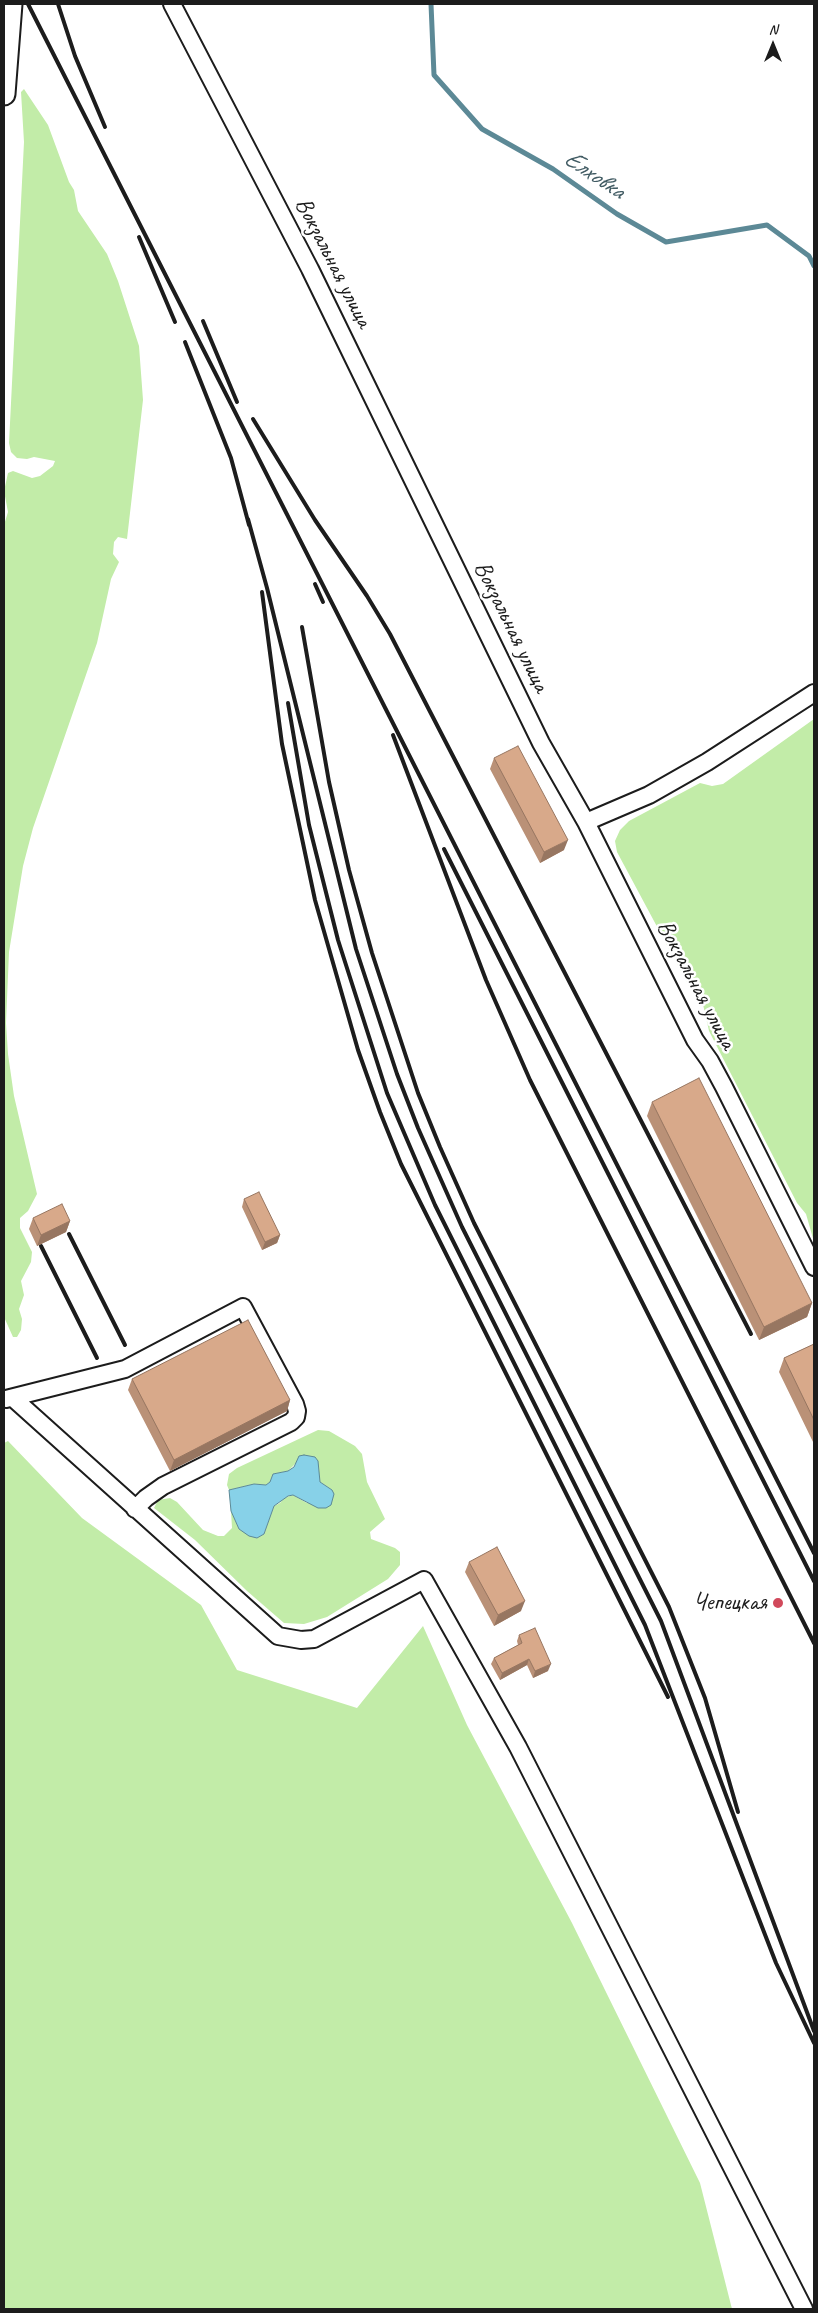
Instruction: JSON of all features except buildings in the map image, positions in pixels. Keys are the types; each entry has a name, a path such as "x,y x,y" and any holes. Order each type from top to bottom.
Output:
{"main road":[{"path":"4,94 11,4"}],"street":[{"name":"Вокзальная улица","path":"172,4 310,269 541,744 586,822 675,1003 724,1087 814,1267"},
{"path":"586,822 649,795 707,762 814,693"},
{"path":"8,1399 125,1369 243,1307 294,1404 297,1411 296,1417 291,1422 164,1486 146,1498 135,1509"},
{"path":"8,1399 278,1636 314,1639 424,1580 518,1747 804,2309"}],"green space":[{"path":"24,89 48,125 69,182 74,190 78,211 107,254 118,281 139,346 143,400 127,539 118,537 114,542 113,554 119,562 111,579 97,643 33,828 23,866 9,952 6,1023 8,1054 14,1096 37,1194 28,1211 20,1218 20,1228 32,1252 31,1262 21,1281 24,1295 19,1309 22,1319 21,1330 17,1337 13,1337 4,1317 4,525 8,512 4,491 8,473 13,471 32,478 40,476 53,466 55,461 34,457 27,459 17,458 11,452 9,443 24,142 21,92"},
{"path":"814,719 814,1242 806,1214 797,1203 709,1031 702,1000 691,990 617,852 615,841 620,830 629,821 700,783 712,786 723,784"},
{"path":"318,1430 329,1431 355,1446 362,1454 367,1482 385,1519 370,1532 371,1539 395,1548 400,1552 400,1565 388,1579 327,1617 304,1624 284,1623 247,1591 195,1540 154,1508 158,1500 170,1498 177,1502 203,1530 218,1536 224,1536 232,1528 231,1511 239,1529 257,1538 264,1534 274,1506 284,1498 293,1495 307,1503 332,1490 320,1482 318,1466 298,1461 288,1471 273,1474 270,1482 266,1485 254,1484 229,1490 227,1485 229,1474 237,1468"},
{"path":"8,1441 82,1518 201,1605 237,1670 357,1708 423,1626 467,1725 572,1923 700,2183 732,2309 4,2309 4,1443"}],"water":[{"path":"299,1456 315,1457 318,1461 320,1482 332,1490 334,1494 331,1505 326,1508 318,1508 293,1495 288,1496 274,1506 264,1534 257,1538 249,1536 239,1529 231,1511 229,1490 254,1484 266,1485 270,1482 273,1474 288,1471 294,1467"}],"waterway":[{"name":"Елховка","path":"431,4 434,75 482,129 553,169 617,214 666,242 767,225 809,256 814,266"}],"railway":[{"path":"28,4 814,1553"},
{"path":"58,4 75,56 105,127"},
{"path":"139,237 175,322"},
{"path":"203,321 237,402"},
{"path":"185,342 231,458 249,525"},
{"path":"253,419 315,520 367,596 390,634 751,1334"},
{"path":"248,519 267,588 356,949 397,1074 418,1128 462,1227 661,1621 814,2031"},
{"path":"315,584 323,602"},
{"path":"262,592 282,744 315,900 358,1050 380,1112 401,1164 668,1697"},
{"path":"302,627 329,782 349,870 372,953 418,1093 474,1223 669,1607 705,1698 738,1812"},
{"path":"288,703 309,825 338,940 387,1093 435,1205 645,1625 776,1963 814,2043"},
{"path":"393,735 486,980 530,1080 814,1643"},
{"path":"444,849 814,1581"},
{"path":"69,1234 125,1345"},
{"path":"41,1246 97,1358"}],"place":[{"name":"Чепецкая","path":"778,1603"}]}
